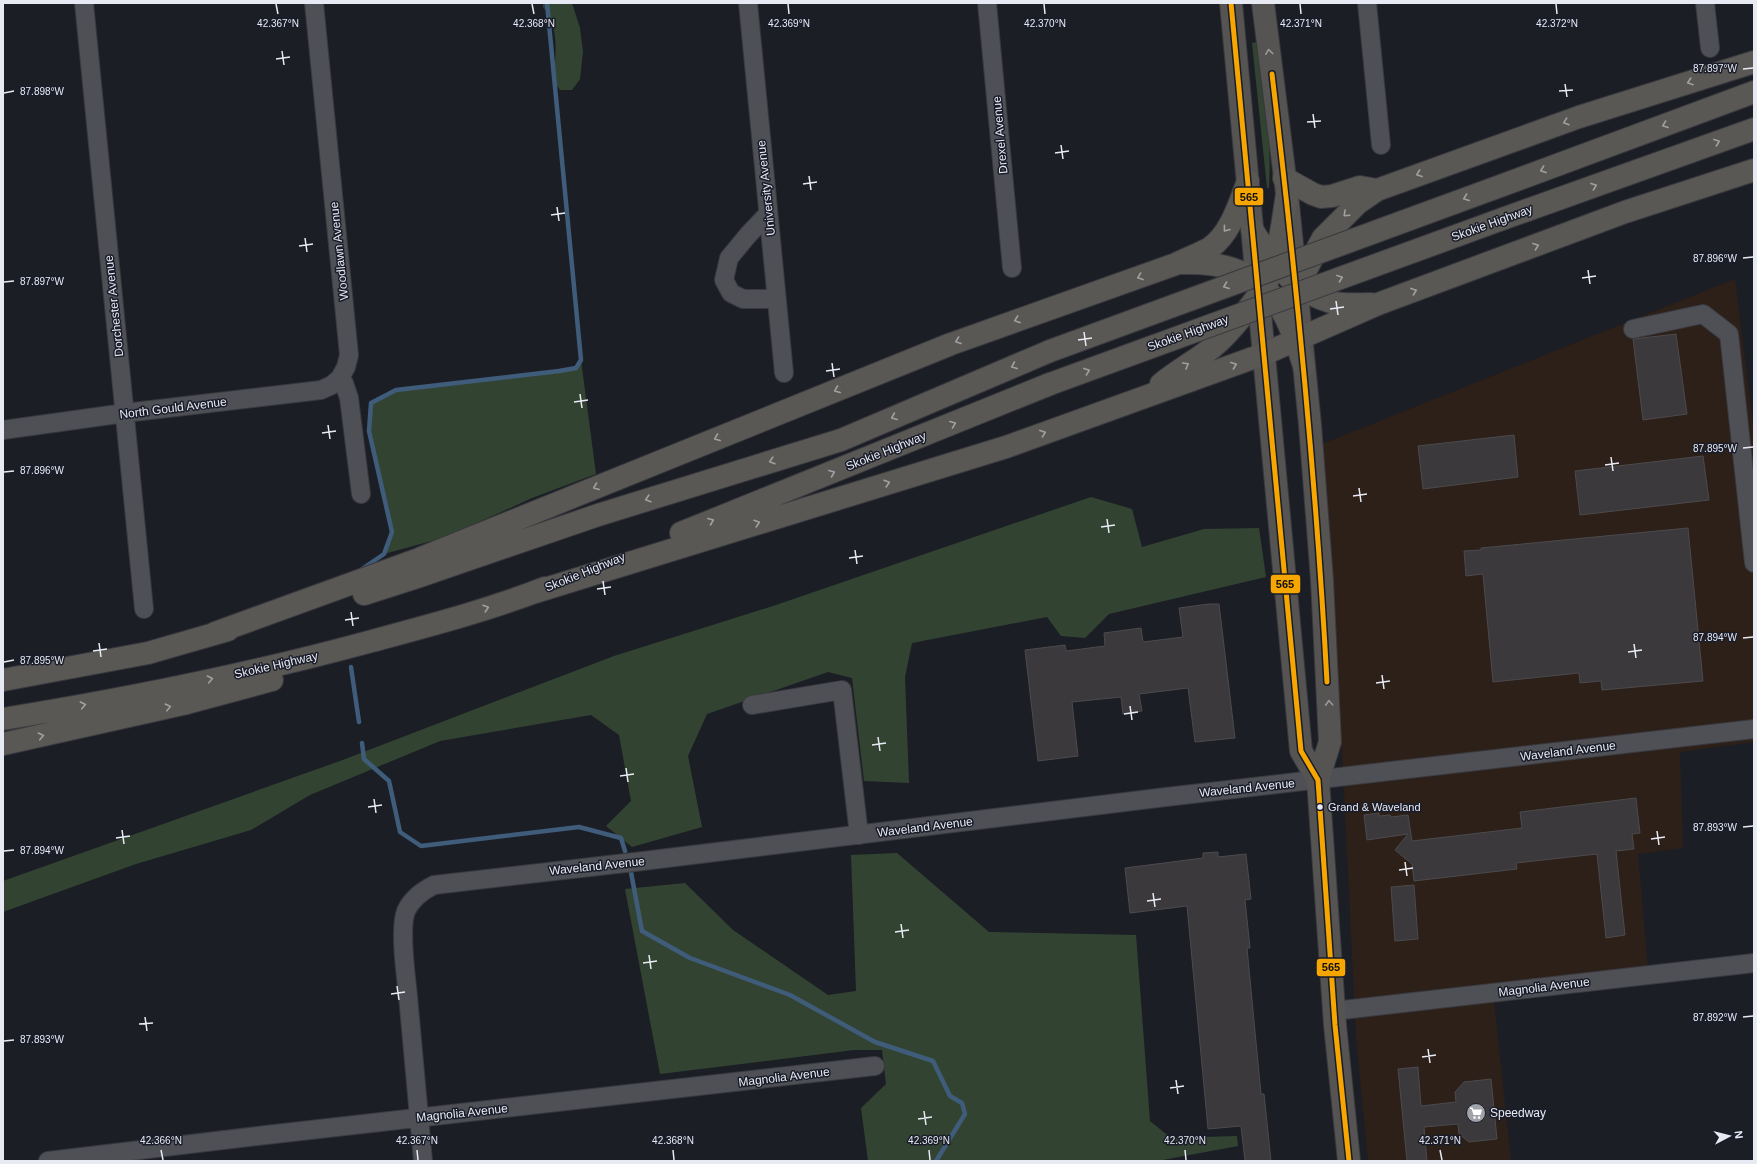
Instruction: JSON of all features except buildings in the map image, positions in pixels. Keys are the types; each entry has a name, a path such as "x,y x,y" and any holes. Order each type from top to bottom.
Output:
{"highway":[{"path":"1266,358 1296,286 1323,238 1358,204 1376,190 1579,117 1754,62"},
{"path":"3,680 148,653 215,633 335,603 417,577 598,515 841,440 1050,351 1754,92"},
{"name":"Skokie Highway","path":"3,719 67,708 324,654 449,620 532,593 1050,384 1754,128"},
{"path":"532,593 1006,447 1144,396 1266,358 1298,340 1378,304 1625,212 1754,158"},
{"path":"1625,212 1754,170"},
{"path":"215,633 419,559 951,344 1176,264 1210,247 1227,230 1234,217 1248,181"},
{"path":"1144,396 1180,368 1214,346 1240,319 1260,288 1274,261 1280,235 1286,186 1321,197 1332,196 1360,187 1376,190"},
{"path":"1252,229 1264,250 1296,286 1328,302 1345,304 1378,304"},
{"path":"1176,264 1201,263 1225,266 1249,275 1284,314 1298,340"},
{"path":"3,744 187,703 306,672 449,620"}],"main road":[{"path":"1231,3 1252,229 1260,288 1301,751 1318,780"},
{"path":"1263,3 1286,186 1296,286 1298,340 1304,366 1310,425 1322,580 1330,742 1318,780 1334,1011 1348,1161"}],"street":[{"name":"Dorchester Avenue","path":"84,3 125,413 131,498 144,609"},
{"name":"Woodlawn Avenue","path":"314,3 349,355 346,368 340,378"},
{"name":"University Avenue","path":"748,3 784,373"},
{"name":"Drexel Avenue","path":"987,3 1012,268"},
{"path":"1367,3 1381,145"},
{"path":"1705,3 1710,48"},
{"path":"768,214 729,258 724,280 731,293 743,299 776,299"},
{"path":"1633,329 1702,314 1729,334 1754,563"},
{"name":"North Gould Avenue","path":"3,430 125,413 321,390 332,385 340,378"},
{"path":"340,378 344,383 349,398 361,494"},
{"path":"752,705 842,690 859,835"},
{"name":"Waveland Avenue","path":"419,1118 405,970 403,926 405,912 412,900 422,891 434,885 1166,797 1754,729"},
{"name":"Magnolia Avenue","path":"1334,1011 1754,963"},
{"name":"Magnolia Avenue","path":"48,1161 875,1066"},
{"path":"419,1118 423,1161"}],"shaded area":[{"path":"1735,279 1754,433 1754,742 1680,752 1683,848 1638,854 1649,982 1494,1001 1511,1161 1368,1161 1356,1037 1342,751 1322,444"}],"green space":[{"path":"543,3 572,3 580,28 583,52 580,79 572,90 560,90 553,80 556,42 552,23 543,7"},
{"path":"1256,42 1268,133 1270,169 1269,188 1267,188 1252,43"},
{"path":"581,360 596,474 532,498 446,537 384,554 392,532 369,431 371,403 396,390 559,371 576,368"},
{"path":"1091,497 1132,509 1142,547 1204,529 1259,528 1266,577 1109,614 1085,638 1061,636 1047,617 912,643 905,677 909,783 864,781 852,678 828,672 707,714 688,756 702,827 632,847 606,826 631,801 619,735 591,715 440,741 310,795 251,830 136,864 3,912 3,881 340,761 614,656 776,605"},
{"path":"897,853 989,932 1136,935 1150,1121 1171,1138 1237,1136 1238,1146 1157,1161 868,1161 861,1108 886,1084 882,1050 854,1050 660,1074 625,889 685,883 733,930 828,995 856,991 851,855"}],"waterway":[{"path":"362,569 384,554 392,532 369,431 371,403 396,390 559,371 576,368 581,360 547,3"},
{"path":"351,667 359,722"},
{"path":"362,743 364,759 389,781 400,832 421,846 579,827 621,838 625,851"},
{"path":"630,867 642,931 690,958 790,995 875,1042 933,1061 950,1096 962,1103 965,1114 936,1161"}],"transit line":[{"name":"565","path":"1231,3 1301,751 1318,780 1335,1025 1349,1161"},
{"name":"565","path":"1272,74 1289,226 1311,454 1327,682"}],"place":[{"name":"Grand & Waveland","path":"1320,807"},
{"name":"Speedway","path":"1476,1113"}]}
